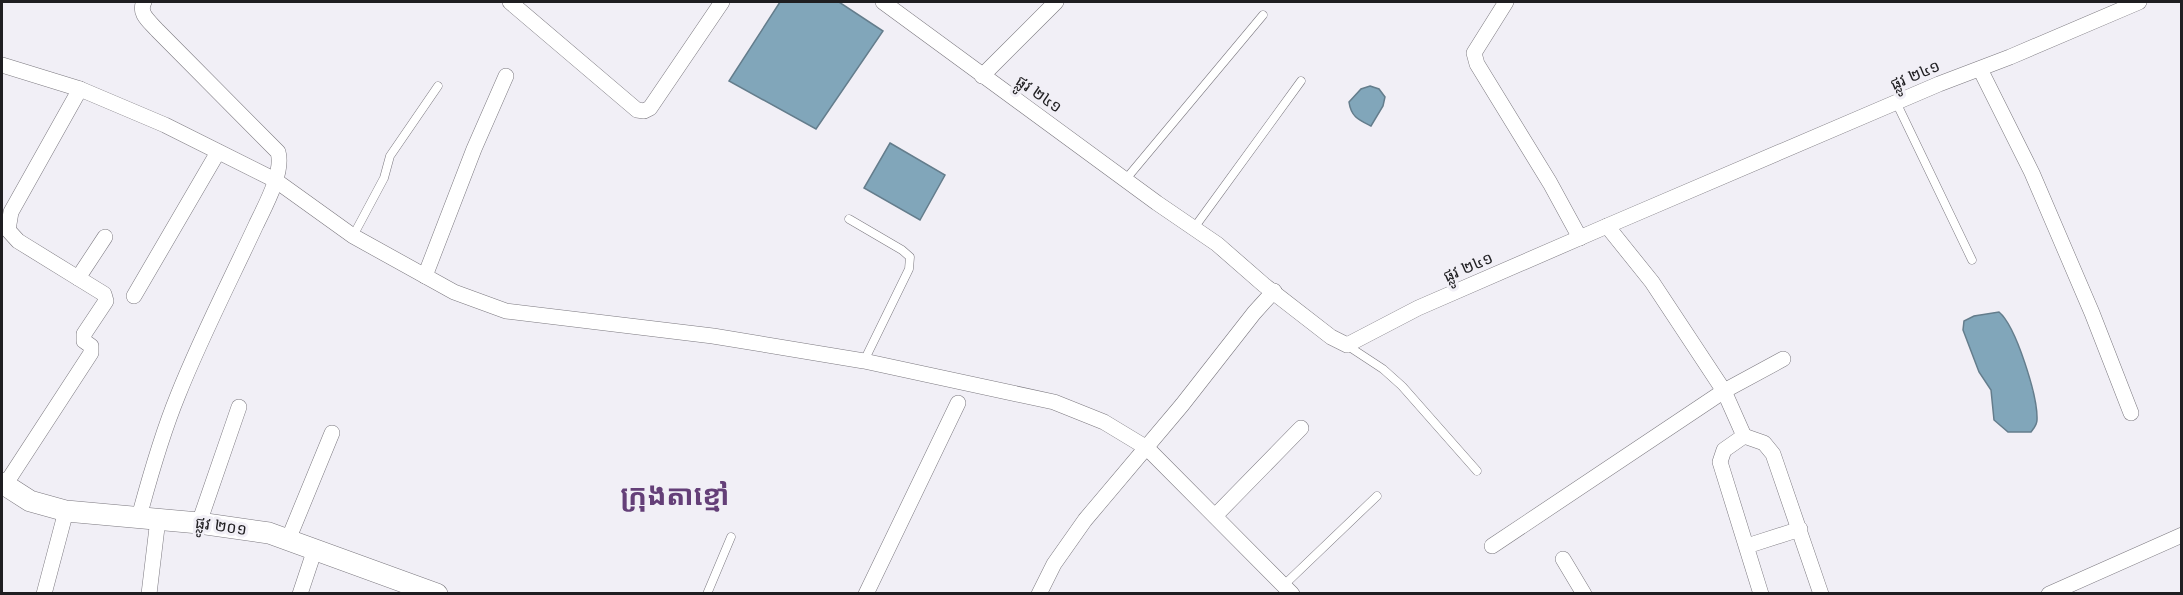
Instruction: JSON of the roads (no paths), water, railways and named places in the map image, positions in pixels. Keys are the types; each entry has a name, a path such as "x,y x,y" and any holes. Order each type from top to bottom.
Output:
{"street":[{"path":"144,2 141,7 142,13 278,152 280,167 177,395 160,443 149,518 149,594"},
{"path":"510,2 637,110 644,111 650,108 722,2"},
{"name":"ផ្លូវ ២៤១","path":"883,2 1194,228 1331,337 1347,345 1418,308 1607,226 1896,102 2139,2"},
{"path":"982,76 1056,2"},
{"path":"1506,2 1474,53 1477,64 1550,183 1580,238"},
{"path":"2,65 80,89 165,125 275,180 353,236 454,292 506,311 713,336 864,361 1054,402 1104,422 1147,448 1288,591"},
{"path":"1980,69 2032,173 2092,313 2131,413"},
{"path":"425,276 474,149 506,76"},
{"path":"3,484 91,353 92,346 84,341 84,334 106,301 104,294 18,241 8,230 11,212 80,89"},
{"path":"134,296 218,152"},
{"path":"1607,226 1652,282 1724,391 1744,435 1764,443 1773,454 1821,594"},
{"path":"78,278 105,237"},
{"path":"1039,594 1054,564 1086,520 1274,291"},
{"path":"1492,546 1724,391 1783,359"},
{"path":"866,594 958,403"},
{"path":"199,523 239,407"},
{"path":"1215,516 1301,428"},
{"path":"288,540 332,434"},
{"path":"1744,435 1724,450 1719,462 1761,594"},
{"name":"ផ្លូវ ២០១","path":"3,484 30,501 66,511 199,523 269,533 428,592"},
{"path":"44,594 66,511"},
{"path":"1746,546 1800,529"},
{"path":"2049,594 2181,535"},
{"path":"300,594 315,549"},
{"path":"1563,559 1584,594"}],"lane":[{"path":"1126,179 1263,15"},
{"path":"1194,228 1302,81"},
{"path":"353,236 384,178 390,156 438,86"},
{"path":"1896,102 1972,260"},
{"path":"849,219 910,257 909,269 864,361"},
{"path":"1347,345 1383,369 1402,386 1477,471"},
{"path":"1288,591 1377,496"},
{"path":"707,594 731,537"}],"water":[{"path":"780,2 839,2 883,31 816,129 729,81"},
{"path":"1370,86 1379,89 1385,97 1383,106 1371,126 1354,115 1349,102 1361,89"},
{"path":"890,143 945,175 920,220 864,188"},
{"path":"1999,312 2006,320 2019,346 2030,379 2037,420 2031,432 2008,432 1994,420 1991,390 1979,372 1963,330 1964,321 1974,316"}],"district":[{"name":"ក្រុងតាខ្មៅ","path":"675,495"}]}
